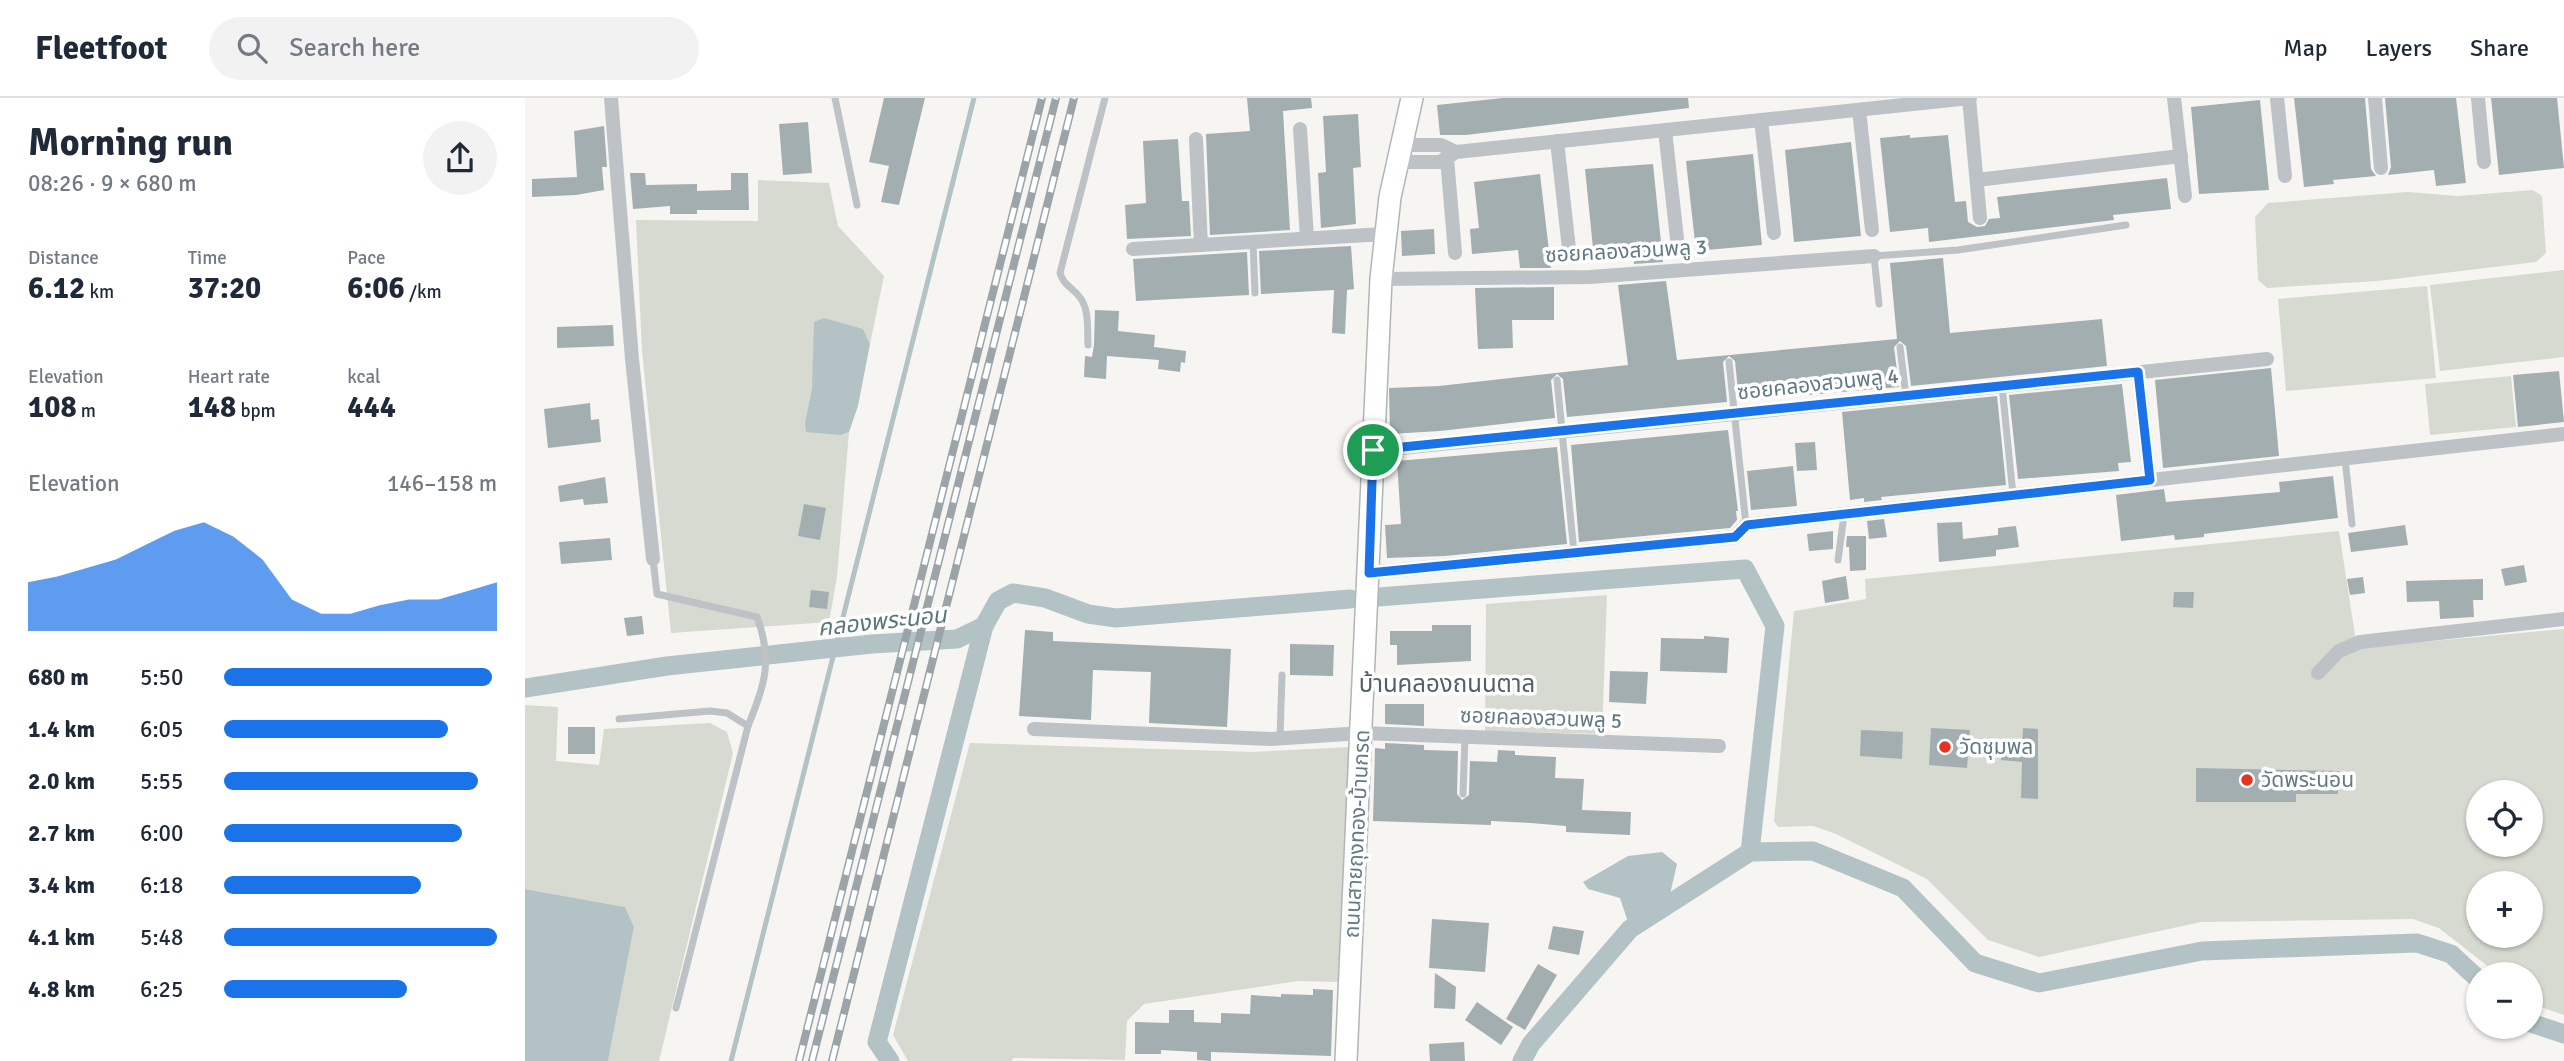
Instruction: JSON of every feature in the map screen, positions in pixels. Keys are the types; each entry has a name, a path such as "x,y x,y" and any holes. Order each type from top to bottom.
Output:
{"street":[{"path":"611,98 632,359 653,559"},
{"path":"1399,154 1445,154 1970,98 1980,218"},
{"path":"2174,98 2185,196"},
{"path":"2277,98 2285,176"},
{"path":"2375,98 2381,168"},
{"path":"2478,98 2484,162"},
{"name":"ถนนสายถุงทอง-บ้านกรด","path":"1346,1061 1381,279 1385,234 1411,102"},
{"path":"1859,110 1872,230"},
{"path":"1761,120 1774,233"},
{"path":"1300,129 1307,239"},
{"path":"1665,130 1677,239"},
{"path":"1196,139 1201,245"},
{"path":"1557,141 1569,248"},
{"path":"1445,154 1455,253"},
{"path":"1977,180 2181,156"},
{"path":"1133,249 1385,234"},
{"name":"ซอยคลองสวนพลู 3","path":"1381,279 1590,277 1874,256"},
{"name":"ซอยคลองสวนพลู 4","path":"1373,450 2267,359"},
{"path":"2138,372 2150,480"},
{"path":"1369,573 1735,537 1747,525 2564,434"},
{"path":"2318,673 2339,651 2360,642 2564,620"},
{"name":"ซอยคลองสวนพลู 5","path":"1034,729 1280,738 1362,733 1719,746"}],"lane":[{"path":"835,98 857,205"},
{"path":"1088,345 1084,303 1063,281 1060,273 1105,98"},
{"path":"1879,304 1874,256 1958,250 2126,225"},
{"path":"1253,242 1255,293"},
{"path":"1900,347 1906,396"},
{"path":"1729,362 1747,525"},
{"path":"1557,380 1574,553"},
{"path":"2002,386 2013,495"},
{"path":"2345,459 2352,524"},
{"path":"1838,560 1844,514"},
{"path":"653,559 657,594 757,617 764,635 767,668 762,693 748,726 676,1008"},
{"path":"1280,738 1282,675"},
{"path":"619,719 710,711 727,713 748,726"},
{"path":"1463,794 1465,736"}],"shaded area":[{"path":"758,180 829,183 838,226 884,276 870,344 863,329 812,388 805,422 841,435 849,432 837,577 829,622 671,633 642,351 636,220 758,221"},
{"path":"2533,190 2542,196 2546,253 2536,262 2377,281 2267,288 2258,280 2255,217 2268,203 2408,192 2458,196"},
{"path":"2564,270 2564,357 2440,371 2430,285"},
{"path":"2427,286 2436,378 2286,391 2278,299"},
{"path":"824,318 863,329 870,344 858,406 849,432 841,435 806,432 805,422 812,388 814,322"},
{"path":"2511,376 2516,427 2430,435 2425,384"},
{"path":"2339,531 2357,648 2564,629 2564,1015 2543,1008 2543,962 2482,962 2439,928 2413,919 2201,922 2039,957 1988,940 1927,879 1836,834 1813,826 1778,827 1774,821 1794,611 1866,599 1865,579"},
{"path":"1607,595 1602,734 1485,731 1486,604"},
{"path":"525,705 558,707 556,761 599,765 604,729 710,723 727,732 733,753 659,1061 608,1061 634,927 625,907 525,889"},
{"path":"970,743 1253,752 1350,747 1339,982 1298,981 1144,1004 1127,1021 1125,1060 1013,1058 1012,1061 908,1061 893,1035"},
{"path":"1662,852 1677,864 1665,916 1640,930 1629,925 1620,898 1588,889 1583,882 1628,856"},
{"path":"525,889 625,907 634,927 608,1061 525,1061"}],"building":[{"path":"884,98 925,98 899,205 881,202 889,166 869,162"},
{"path":"1247,98 1311,98 1312,108 1283,111 1290,230 1210,235 1206,134 1250,131"},
{"path":"1503,98 1688,98 1689,108 1466,135 1440,135 1437,105"},
{"path":"2294,98 2365,98 2371,169 2376,176 2333,180 2334,184 2304,187"},
{"path":"2385,98 2456,98 2466,183 2436,186 2434,170 2388,175 2391,167"},
{"path":"2491,98 2557,98 2564,168 2499,175"},
{"path":"2260,100 2269,190 2199,194 2191,107"},
{"path":"1358,114 1361,167 1353,168 1356,224 1321,228 1318,173 1326,172 1323,116"},
{"path":"808,122 812,173 783,175 779,124"},
{"path":"604,126 607,167 602,167 604,190 576,195 532,197 532,179 577,177 574,131"},
{"path":"1910,135 1910,138 1948,135 1955,202 1966,201 1968,222 1977,227 1985,226 1989,219 2000,218 1997,197 2167,178 2171,209 2113,215 2114,220 1929,242 1928,228 1890,232 1880,138"},
{"path":"1178,139 1182,201 1189,201 1191,236 1127,239 1125,205 1146,203 1143,141"},
{"path":"1851,142 1861,236 1794,242 1785,150"},
{"path":"1753,154 1762,245 1696,251 1686,161"},
{"path":"1653,164 1663,262 1634,264 1633,254 1594,258 1585,169"},
{"path":"630,173 645,173 646,185 697,184 697,191 731,190 731,173 748,173 749,210 697,210 697,214 670,214 670,206 633,209"},
{"path":"1540,174 1551,268 1520,268 1518,250 1472,254 1470,229 1479,228 1474,182"},
{"path":"1434,229 1435,254 1402,256 1401,231"},
{"path":"1351,246 1354,289 1347,290 1345,334 1332,333 1334,290 1261,294 1259,251"},
{"path":"1247,252 1249,295 1136,301 1133,259"},
{"path":"1943,258 1950,333 2102,319 2107,366 1911,386 1906,346 1900,341 1894,347 1899,387 1739,401 1735,361 1729,356 1723,362 1727,402 1567,417 1563,379 1557,374 1551,380 1555,418 1390,434 1389,388 1439,386 1628,365 1618,285 1666,281 1677,360 1897,339 1890,263"},
{"path":"1554,287 1554,320 1512,320 1513,348 1478,349 1475,288"},
{"path":"1095,310 1119,311 1118,331 1155,335 1154,347 1186,351 1185,363 1181,362 1180,372 1158,369 1159,360 1107,356 1106,379 1084,377 1085,356 1092,357 1094,345"},
{"path":"613,325 614,346 557,348 557,327"},
{"path":"2271,368 2279,456 2163,468 2155,380"},
{"path":"2559,371 2564,422 2518,427 2513,375"},
{"path":"2122,384 2131,462 2118,463 2119,471 2018,479 2009,395"},
{"path":"1997,396 2006,485 1881,497 1882,500 1864,502 1864,498 1850,500 1842,412"},
{"path":"590,403 591,420 599,419 601,442 548,448 544,409"},
{"path":"1728,430 1738,511 1737,520 1730,528 1579,542 1571,445"},
{"path":"1815,442 1817,470 1797,471 1795,443"},
{"path":"1557,447 1567,544 1445,556 1387,558 1385,525 1401,524 1397,461"},
{"path":"1793,466 1797,506 1751,510 1747,471"},
{"path":"2333,476 2338,518 2204,534 2204,537 2175,540 2174,535 2121,541 2116,495 2164,489 2166,502 2280,492 2279,482"},
{"path":"605,477 608,503 584,505 583,499 560,502 558,486"},
{"path":"804,504 826,508 820,540 798,536"},
{"path":"1884,519 1887,537 1869,539 1867,521"},
{"path":"1962,522 1963,539 1998,535 1998,528 2016,526 2019,547 1996,550 1996,556 1939,562 1937,523"},
{"path":"2405,525 2408,545 2351,552 2348,533"},
{"path":"1833,531 1833,549 1809,551 1807,534"},
{"path":"1847,536 1866,536 1866,570 1850,571"},
{"path":"610,538 612,560 561,564 559,542"},
{"path":"2524,565 2527,582 2505,586 2501,569"},
{"path":"1846,576 1849,599 1825,603 1822,581"},
{"path":"2363,577 2365,593 2350,595 2347,579"},
{"path":"2483,579 2483,600 2473,600 2474,617 2440,619 2439,601 2407,602 2406,581"},
{"path":"811,590 829,592 827,609 809,607"},
{"path":"2174,592 2194,592 2193,608 2173,607"},
{"path":"642,616 644,634 627,636 624,618"},
{"path":"1432,625 1471,625 1471,661 1397,665 1397,645 1390,645 1390,631 1432,631"},
{"path":"1025,630 1053,632 1053,641 1231,649 1227,727 1149,723 1151,672 1093,670 1091,720 1019,716"},
{"path":"1704,636 1729,638 1727,673 1660,671 1661,638 1704,639"},
{"path":"1290,644 1334,645 1333,676 1290,675"},
{"path":"1610,671 1648,672 1646,704 1609,702"},
{"path":"1385,704 1424,704 1424,726 1385,724"},
{"path":"568,727 595,727 595,754 568,754"},
{"path":"1931,728 1970,730 1967,768 1929,765"},
{"path":"2023,728 2038,729 2038,799 2021,798 2022,762 2001,760 2002,745 2022,746"},
{"path":"1861,730 1903,732 1902,759 1860,756"},
{"path":"1385,743 1424,745 1424,750 1458,751 1457,794 1462,800 1469,795 1470,761 1497,762 1498,750 1515,751 1515,755 1556,757 1555,778 1584,779 1582,810 1631,812 1630,835 1566,832 1566,826 1531,823 1491,821 1491,825 1373,821 1375,748 1385,749"},
{"path":"2196,768 2339,771 2338,794 2296,794 2296,802 2196,802"},
{"path":"1432,919 1489,923 1485,972 1429,968"},
{"path":"1553,926 1584,931 1579,955 1548,949"},
{"path":"1538,964 1557,975 1525,1030 1506,1019"},
{"path":"1435,973 1456,987 1455,1009 1434,1008"},
{"path":"1313,989 1333,990 1331,1056 1211,1052 1211,1061 1197,1060 1197,1052 1161,1050 1161,1054 1135,1054 1135,1022 1169,1023 1169,1010 1194,1010 1194,1022 1221,1023 1221,1013 1250,1014 1251,995 1313,995"},
{"path":"1477,1002 1513,1027 1501,1045 1465,1020"},
{"path":"1464,1042 1465,1061 1430,1061 1429,1044"}],"waterway":[{"path":"731,1061 974,98"},
{"name":"คลองพระนอน","path":"1378,597 1745,569 1775,626 1750,852"},
{"name":"คลองพระนอน","path":"525,688 667,666 872,644 957,639 984,626 998,601 1013,593 1045,598 1088,614 1116,618 1350,599"},
{"path":"890,1061 877,1042 984,626"},
{"path":"1522,1061 1531,1044 1630,929 1750,852 1813,851 1903,888 1975,963 2039,983 2202,951 2417,943 2451,954 2466,968"},
{"path":"2543,1027 2564,1034"}],"railway":[{"path":"799,1061 1042,98"},
{"path":"812,1061 1056,98"},
{"path":"832,1061 1074,98"}],"place":[{"name":"วัดชุมพล","path":"1945,747"},
{"name":"วัดพระนอน","path":"2247,780"}],"district":[{"name":"บ้านคลองถนนตาล","path":"1447,684"}],"route":[{"path":"2138,372 2150,480 1747,525 1735,537 1369,573 1373,450 2138,372"}]}
